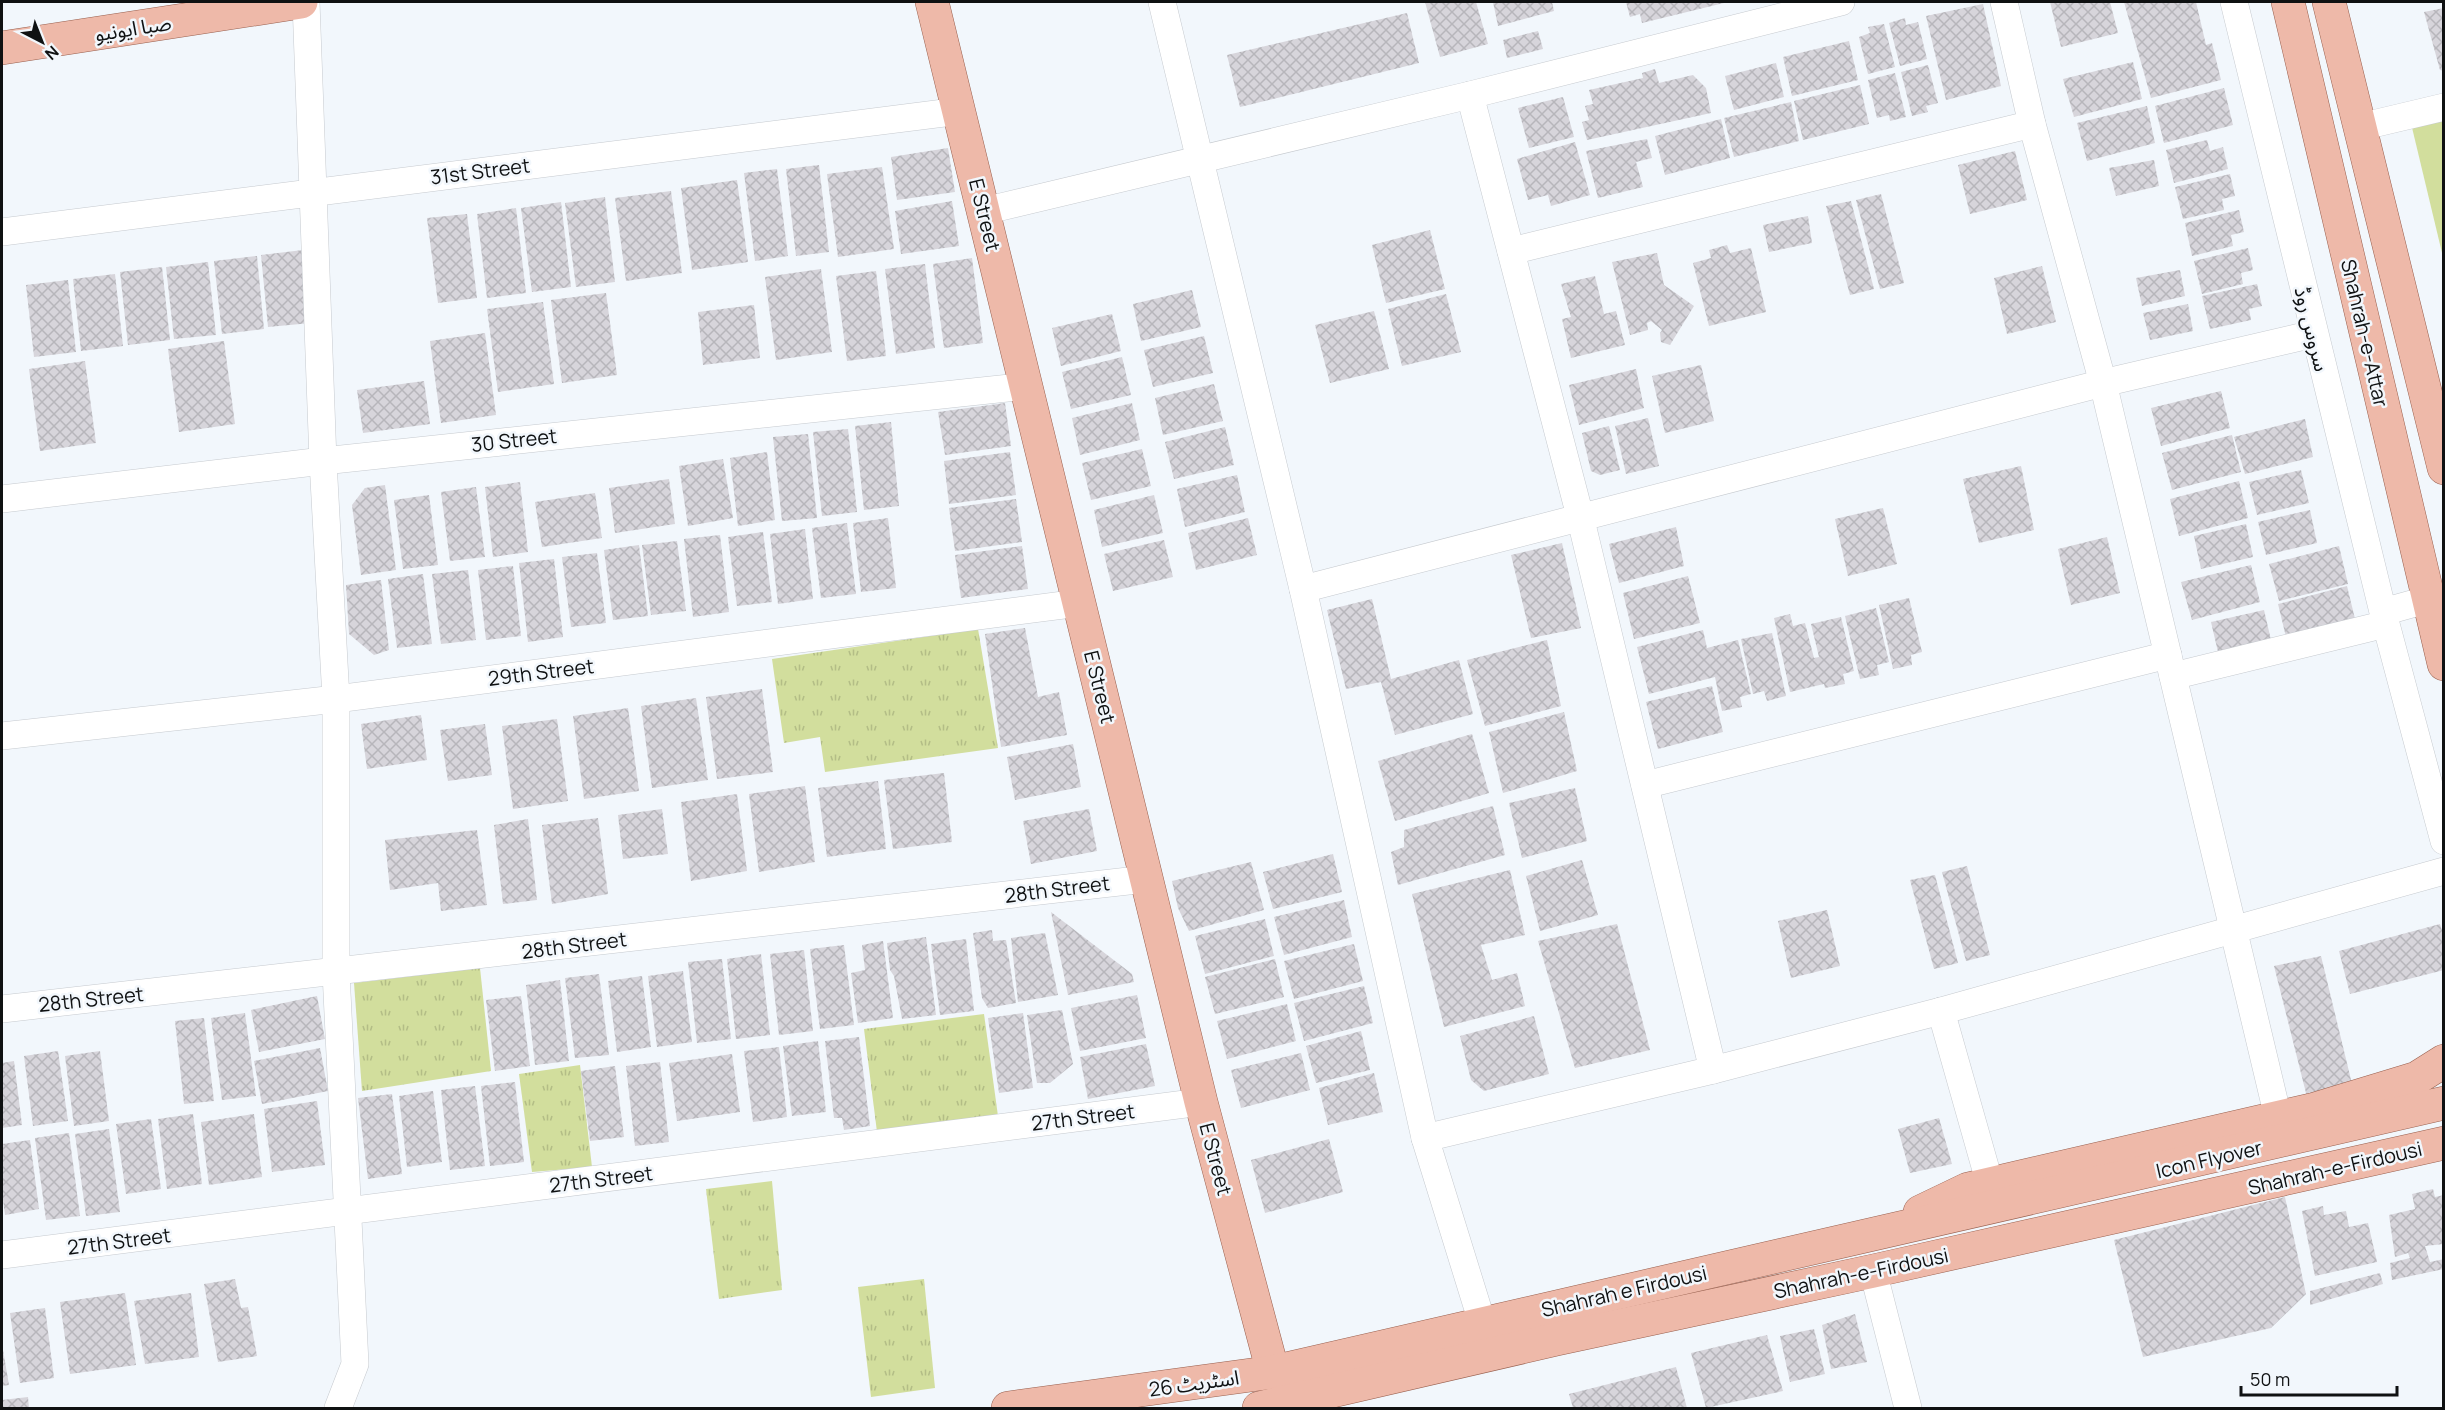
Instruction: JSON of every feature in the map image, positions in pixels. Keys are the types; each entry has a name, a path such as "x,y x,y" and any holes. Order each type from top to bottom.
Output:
{"main road":[{"name":"صبا ایونیو","path":"2,26 166,2"},
{"name":"صبا ایونیو","path":"2,48 301,2"},
{"name":"E Street","path":"932,2 1201,1102 1274,1372"},
{"name":"Shahrah-e-Attar","path":"2288,2 2426,600 2444,664"},
{"path":"2329,2 2444,468"},
{"path":"2319,135 2361,127"},
{"path":"1893,1231 1930,1206 1968,1189 2316,1109 2417,1078 2444,1061"},
{"name":"Icon Flyover","path":"1975,1213 2444,1103"},
{"name":"Shahrah-e-Firdousi","path":"1269,1406 1317,1403 1557,1339 2438,1147"},
{"name":"Shahrah e Firdousi","path":"1274,1372 1482,1322 1975,1213"},
{"name":"اسٹریٹ 26","path":"1008,1408 1274,1372"}],"street":[{"path":"306,2 323,461 336,699 336,972 355,1364 338,1408"},
{"path":"1162,2 1303,589 1425,1138 1482,1322"},
{"path":"2004,2 2032,123 2103,383 2278,1117"},
{"name":"سروس روڈ","path":"2234,2 2384,618 2444,841"},
{"path":"984,211 1202,161 1832,3"},
{"path":"1470,95 1580,516 1713,1070"},
{"path":"2361,127 2444,107"},
{"name":"31st Street","path":"2,232 960,111"},
{"path":"1511,251 2032,123"},
{"path":"1303,589 2103,383 2313,334"},
{"name":"30 Street","path":"2,499 323,461 1027,386"},
{"path":"1645,785 2384,618 2426,600"},
{"name":"29th Street","path":"2,736 336,699 1079,603"},
{"path":"1425,1138 1713,1070 1941,1011 2444,871"},
{"name":"28th Street","path":"2,1009 1146,879"},
{"path":"1941,1011 1990,1184"},
{"name":"27th Street","path":"2,1256 1201,1102"},
{"path":"1873,1271 1908,1408"}],"green space":[{"path":"2443,107 2443,257 2409,115"},
{"path":"978,629 998,748 825,772 820,737 784,743 772,659"},
{"path":"480,968 491,1071 362,1091 354,983"},
{"path":"984,1014 998,1116 877,1132 864,1029"},
{"path":"580,1065 592,1167 532,1172 519,1074"},
{"path":"772,1181 782,1290 719,1299 706,1189"},
{"path":"924,1279 935,1388 871,1397 858,1287"}],"building":[{"path":"1425,2 1476,2 1488,44 1440,57"},
{"path":"1493,2 1552,2 1554,11 1498,26"},
{"path":"1626,2 1728,2 1642,23 1640,14 1630,17"},
{"path":"2050,2 2110,2 2118,33 2061,47"},
{"path":"2124,2 2196,2 2206,45 2212,43 2221,80 2151,98"},
{"path":"1983,4 2001,86 1946,100 1926,16"},
{"path":"2444,8 2444,71 2440,70 2424,12"},
{"path":"1407,13 1419,63 1240,107 1227,55"},
{"path":"1905,18 1906,25 1918,22 1927,59 1900,66 1889,23"},
{"path":"1884,24 1895,67 1868,74 1859,37 1870,33 1868,27"},
{"path":"1538,31 1543,49 1507,58 1503,40"},
{"path":"1849,41 1858,80 1792,96 1783,57"},
{"path":"2133,62 2142,99 2074,117 2063,79"},
{"path":"1776,63 1784,97 1734,110 1725,76"},
{"path":"1928,65 1938,103 1926,106 1928,112 1912,116 1901,72"},
{"path":"1655,69 1659,83 1693,75 1706,88 1711,113 1587,140 1582,122 1589,120 1585,106 1593,104 1589,90 1643,78 1642,73"},
{"path":"1895,73 1906,117 1890,121 1889,115 1877,118 1868,80"},
{"path":"1860,85 1869,124 1803,140 1794,101"},
{"path":"2224,88 2233,125 2164,143 2155,106"},
{"path":"1563,97 1574,137 1529,148 1518,108"},
{"path":"1791,102 1799,141 1734,157 1724,118"},
{"path":"2147,106 2155,143 2087,161 2077,123"},
{"path":"1721,119 1730,158 1665,175 1655,136"},
{"path":"1647,139 1652,158 1636,162 1643,187 1598,198 1586,151"},
{"path":"2207,140 2210,151 2223,147 2228,169 2174,183 2166,150"},
{"path":"1575,142 1590,195 1551,206 1548,195 1528,200 1517,159"},
{"path":"948,148 955,192 897,200 891,157"},
{"path":"2015,151 2027,200 1970,214 1958,165"},
{"path":"2154,160 2159,186 2116,196 2109,168"},
{"path":"819,165 829,252 796,256 786,169"},
{"path":"882,167 894,249 838,257 827,174"},
{"path":"777,169 788,256 755,261 744,173"},
{"path":"2230,174 2235,196 2222,199 2224,210 2183,219 2175,187"},
{"path":"737,180 748,262 692,270 681,188"},
{"path":"671,191 682,273 626,281 615,198"},
{"path":"1881,194 1904,283 1880,289 1856,200"},
{"path":"605,197 615,282 576,287 565,203"},
{"path":"952,201 959,246 901,254 895,211"},
{"path":"1851,201 1874,289 1850,295 1826,206"},
{"path":"561,202 571,287 532,292 521,208"},
{"path":"516,208 526,293 487,298 477,214"},
{"path":"2239,210 2244,232 2231,235 2233,246 2192,256 2185,223"},
{"path":"467,214 477,298 438,303 427,218"},
{"path":"1808,216 1812,243 1769,252 1763,225"},
{"path":"1430,230 1445,289 1386,303 1372,245"},
{"path":"1727,245 1730,253 1751,248 1766,312 1709,326 1693,263 1711,258 1709,250"},
{"path":"2248,248 2253,270 2241,273 2243,284 2202,294 2194,261"},
{"path":"303,250 311,323 268,327 261,255"},
{"path":"1657,253 1664,285 1694,306 1670,345 1661,342 1662,330 1651,321 1647,323 1648,330 1630,335 1612,262"},
{"path":"257,256 264,329 222,334 214,261"},
{"path":"972,258 983,343 944,348 933,264"},
{"path":"208,262 216,335 174,339 166,267"},
{"path":"925,264 935,348 896,354 885,269"},
{"path":"2042,266 2056,322 2007,334 1994,278"},
{"path":"162,267 170,340 128,345 120,272"},
{"path":"821,269 832,352 776,360 765,277"},
{"path":"2180,270 2185,296 2142,306 2136,278"},
{"path":"876,271 886,356 847,361 836,276"},
{"path":"115,274 123,346 81,351 73,279"},
{"path":"1595,276 1604,314 1616,311 1625,345 1571,358 1562,319 1571,317 1561,284"},
{"path":"68,280 76,352 34,357 26,285"},
{"path":"2257,284 2262,306 2249,309 2251,320 2210,329 2202,296"},
{"path":"1192,290 1201,327 1141,341 1133,304"},
{"path":"606,293 617,375 562,383 551,300"},
{"path":"1446,294 1461,352 1402,366 1388,309"},
{"path":"543,302 554,384 498,392 487,309"},
{"path":"2188,304 2193,331 2150,340 2143,313"},
{"path":"754,305 760,358 703,365 698,312"},
{"path":"1374,311 1389,369 1330,383 1315,325"},
{"path":"1112,314 1121,351 1061,366 1052,328"},
{"path":"485,333 496,415 441,423 430,341"},
{"path":"1204,336 1213,373 1153,387 1144,350"},
{"path":"224,341 235,424 179,432 168,349"},
{"path":"1122,357 1131,395 1071,409 1062,372"},
{"path":"85,361 96,443 40,451 29,369"},
{"path":"1701,365 1714,421 1665,433 1652,376"},
{"path":"1636,369 1644,408 1579,425 1569,385"},
{"path":"424,381 430,424 363,433 357,390"},
{"path":"1214,384 1223,421 1163,435 1155,398"},
{"path":"2221,391 2230,428 2161,446 2151,408"},
{"path":"1005,403 1011,446 945,455 938,412"},
{"path":"1132,403 1140,440 1080,455 1072,418"},
{"path":"1648,418 1659,466 1626,474 1615,426"},
{"path":"2305,419 2313,457 2245,474 2234,437"},
{"path":"891,422 899,506 864,510 855,426"},
{"path":"1609,426 1620,470 1600,475 1591,471 1582,433"},
{"path":"1225,427 1234,465 1174,479 1165,442"},
{"path":"848,429 857,512 822,516 813,432"},
{"path":"808,434 817,518 782,521 773,437"},
{"path":"2232,435 2241,472 2172,490 2162,453"},
{"path":"1142,449 1151,486 1091,500 1082,463"},
{"path":"767,452 775,520 738,526 730,458"},
{"path":"1010,452 1016,495 949,504 944,461"},
{"path":"723,459 733,518 688,526 679,466"},
{"path":"2021,466 2034,530 1979,543 1963,479"},
{"path":"2301,470 2309,503 2257,515 2249,482"},
{"path":"1237,475 1245,512 1185,527 1177,489"},
{"path":"669,479 675,524 615,533 609,488"},
{"path":"2239,481 2248,518 2179,536 2170,499"},
{"path":"520,482 528,552 493,557 485,487"},
{"path":"385,485 396,570 361,575 352,505 365,488"},
{"path":"476,487 485,557 450,561 441,492"},
{"path":"595,493 602,538 542,547 535,502"},
{"path":"429,495 438,565 403,569 394,500"},
{"path":"1154,495 1163,533 1102,547 1094,510"},
{"path":"1016,499 1022,542 955,551 949,508"},
{"path":"1883,508 1897,564 1848,576 1835,519"},
{"path":"2310,510 2317,543 2266,555 2258,522"},
{"path":"888,518 896,588 861,592 853,523"},
{"path":"1248,518 1257,555 1196,570 1188,533"},
{"path":"847,523 856,594 821,598 812,528"},
{"path":"2246,524 2253,557 2201,569 2194,536"},
{"path":"1676,527 1684,566 1619,583 1609,544"},
{"path":"805,529 813,599 778,604 770,534"},
{"path":"763,532 772,602 737,606 728,537"},
{"path":"720,535 729,612 693,617 684,539"},
{"path":"2107,537 2120,593 2071,605 2058,549"},
{"path":"1164,540 1173,577 1113,591 1104,554"},
{"path":"677,541 686,611 651,615 642,545"},
{"path":"1562,543 1581,628 1531,638 1511,555"},
{"path":"639,545 648,616 613,620 604,550"},
{"path":"1022,546 1028,589 961,598 955,555"},
{"path":"2339,546 2348,584 2279,601 2269,564"},
{"path":"597,553 606,623 571,627 562,557"},
{"path":"554,559 563,637 528,642 519,563"},
{"path":"2251,565 2260,602 2192,620 2181,582"},
{"path":"513,566 521,636 486,640 478,570"},
{"path":"468,570 476,640 441,644 432,574"},
{"path":"423,574 432,644 397,648 388,579"},
{"path":"1688,576 1700,623 1634,639 1623,593"},
{"path":"381,580 389,650 374,655 349,634 346,585"},
{"path":"2347,586 2356,623 2287,641 2278,604"},
{"path":"1909,598 1922,652 1911,655 1912,665 1893,669 1879,605"},
{"path":"1372,599 1391,679 1459,660 1473,714 1395,735 1381,682 1346,689 1327,610"},
{"path":"1876,608 1889,662 1877,665 1879,675 1860,679 1845,616"},
{"path":"2264,610 2271,640 2218,652 2211,622"},
{"path":"1790,614 1793,626 1805,623 1814,658 1819,657 1811,624 1841,617 1854,671 1843,674 1845,684 1825,688 1824,684 1790,692 1774,618"},
{"path":"1025,628 1038,697 1059,692 1067,735 1001,747 985,634"},
{"path":"1703,630 1707,648 1738,640 1751,694 1740,697 1742,707 1722,711 1715,677 1649,694 1637,647"},
{"path":"1772,633 1786,696 1767,701 1764,691 1753,694 1741,639"},
{"path":"1547,640 1561,706 1485,726 1467,660"},
{"path":"1712,686 1723,732 1658,749 1646,702"},
{"path":"762,689 773,772 717,779 706,697"},
{"path":"696,698 708,780 652,788 641,706"},
{"path":"628,708 639,791 584,799 573,716"},
{"path":"1564,712 1577,771 1503,793 1489,732"},
{"path":"421,715 427,760 367,769 361,724"},
{"path":"557,719 568,801 513,809 502,726"},
{"path":"485,724 492,775 448,781 440,730"},
{"path":"1472,734 1489,793 1395,821 1378,761"},
{"path":"1073,744 1081,787 1015,800 1007,757"},
{"path":"944,773 952,842 893,849 884,780"},
{"path":"878,781 886,849 827,857 818,788"},
{"path":"805,786 815,862 759,872 749,794"},
{"path":"1575,788 1587,841 1522,858 1509,803"},
{"path":"737,794 747,871 691,881 681,802"},
{"path":"1493,806 1505,855 1398,885 1391,852 1404,847 1404,830"},
{"path":"662,809 668,854 623,859 618,815"},
{"path":"1089,809 1097,851 1031,864 1023,821"},
{"path":"598,818 608,894 552,904 542,825"},
{"path":"528,819 537,900 503,904 494,825"},
{"path":"477,830 487,905 441,911 438,883 390,890 385,840"},
{"path":"1333,854 1342,892 1273,909 1263,872"},
{"path":"1582,860 1598,915 1540,931 1526,876"},
{"path":"1251,862 1264,910 1189,931 1178,908 1172,881"},
{"path":"1967,866 1990,955 1966,961 1942,872"},
{"path":"1510,870 1525,935 1481,945 1492,980 1517,973 1525,1006 1444,1027 1412,894"},
{"path":"1935,875 1958,963 1934,969 1910,880"},
{"path":"1344,900 1352,937 1284,955 1274,917"},
{"path":"1827,910 1840,966 1791,978 1778,921"},
{"path":"1051,912 1132,974 1134,982 1068,995"},
{"path":"1265,919 1274,956 1205,974 1195,936"},
{"path":"1617,924 1650,1050 1575,1068 1538,941"},
{"path":"2440,924 2444,937 2444,970 2350,994 2339,951"},
{"path":"992,930 993,941 1006,940 1016,1003 988,1008 982,998 973,933"},
{"path":"1045,933 1058,995 1018,1002 1011,938"},
{"path":"926,937 936,1015 902,1019 894,976 890,970 887,943"},
{"path":"966,939 974,1011 940,1015 931,944"},
{"path":"883,941 893,1018 858,1023 851,973 865,970 862,945"},
{"path":"1354,944 1363,981 1294,999 1284,961"},
{"path":"844,945 854,1025 820,1029 810,949"},
{"path":"804,950 813,1031 779,1035 770,954"},
{"path":"761,954 770,1035 736,1039 727,959"},
{"path":"2321,956 2353,1088 2308,1101 2274,966"},
{"path":"722,959 731,1039 697,1043 688,962"},
{"path":"1275,959 1284,997 1215,1014 1205,977"},
{"path":"683,971 692,1042 657,1047 648,976"},
{"path":"599,974 609,1055 575,1058 565,978"},
{"path":"642,976 651,1047 617,1052 608,981"},
{"path":"560,980 569,1061 535,1065 526,985"},
{"path":"1364,986 1373,1023 1304,1041 1294,1003"},
{"path":"1137,995 1146,1038 1080,1051 1071,1008"},
{"path":"317,996 325,1039 259,1052 251,1010"},
{"path":"521,996 530,1066 495,1071 486,1000"},
{"path":"1287,1004 1296,1041 1227,1059 1217,1021"},
{"path":"1062,1010 1073,1064 1050,1083 1037,1083 1027,1015"},
{"path":"245,1013 256,1096 222,1100 211,1018"},
{"path":"1023,1013 1033,1088 999,1093 988,1018"},
{"path":"1534,1016 1549,1074 1484,1091 1471,1080 1460,1036"},
{"path":"204,1018 214,1101 184,1104 175,1021"},
{"path":"1361,1031 1370,1070 1316,1083 1306,1046"},
{"path":"859,1037 870,1126 844,1130 842,1118 834,1118 825,1041"},
{"path":"818,1041 826,1112 792,1116 783,1046"},
{"path":"1146,1044 1155,1086 1088,1099 1080,1057"},
{"path":"779,1047 787,1117 753,1122 744,1051"},
{"path":"320,1048 328,1091 262,1104 254,1061"},
{"path":"58,1051 68,1121 33,1126 24,1056"},
{"path":"100,1051 109,1121 74,1126 65,1056"},
{"path":"1301,1053 1310,1090 1241,1108 1231,1070"},
{"path":"732,1054 740,1112 677,1121 669,1063"},
{"path":"14,1061 22,1125 2,1128 2,1063"},
{"path":"660,1062 669,1142 635,1146 626,1066"},
{"path":"615,1066 624,1137 590,1141 581,1071"},
{"path":"1374,1073 1383,1112 1328,1125 1319,1088"},
{"path":"515,1082 524,1162 490,1166 481,1086"},
{"path":"475,1086 485,1166 450,1170 441,1090"},
{"path":"433,1091 442,1162 407,1167 399,1096"},
{"path":"392,1094 402,1174 368,1179 358,1098"},
{"path":"317,1101 325,1165 272,1172 264,1109"},
{"path":"193,1114 202,1184 167,1189 158,1119"},
{"path":"254,1114 262,1177 209,1185 201,1122"},
{"path":"1939,1118 1952,1164 1910,1173 1898,1129"},
{"path":"151,1119 161,1189 126,1194 116,1124"},
{"path":"109,1129 120,1212 86,1216 75,1134"},
{"path":"69,1133 80,1216 46,1220 35,1138"},
{"path":"1329,1139 1343,1192 1265,1213 1251,1160"},
{"path":"30,1140 39,1209 5,1215 2,1192 2,1144"},
{"path":"2433,1189 2435,1197 2444,1195 2444,1244 2425,1246 2430,1262 2444,1259 2444,1269 2392,1280 2390,1263 2410,1258 2408,1253 2395,1257 2389,1215 2415,1209 2412,1194"},
{"path":"2285,1197 2306,1294 2271,1328 2143,1357 2114,1240"},
{"path":"2323,1206 2324,1215 2346,1211 2349,1227 2368,1223 2377,1262 2315,1276 2302,1211"},
{"path":"2380,1273 2383,1284 2310,1305 2310,1291"},
{"path":"235,1279 241,1308 248,1307 257,1356 218,1362 204,1284"},
{"path":"125,1293 136,1365 70,1374 60,1302"},
{"path":"191,1293 199,1357 145,1364 134,1301"},
{"path":"45,1308 54,1378 20,1383 10,1313"},
{"path":"1855,1314 1867,1362 1831,1369 1822,1325"},
{"path":"1814,1329 1825,1374 1790,1382 1780,1336"},
{"path":"1767,1335 1783,1391 1706,1408 1691,1353"},
{"path":"2,1344 9,1385 2,1386"},
{"path":"1676,1367 1687,1408 1573,1408 1569,1394"},
{"path":"28,1397 29,1408 2,1408 2,1400"}]}
